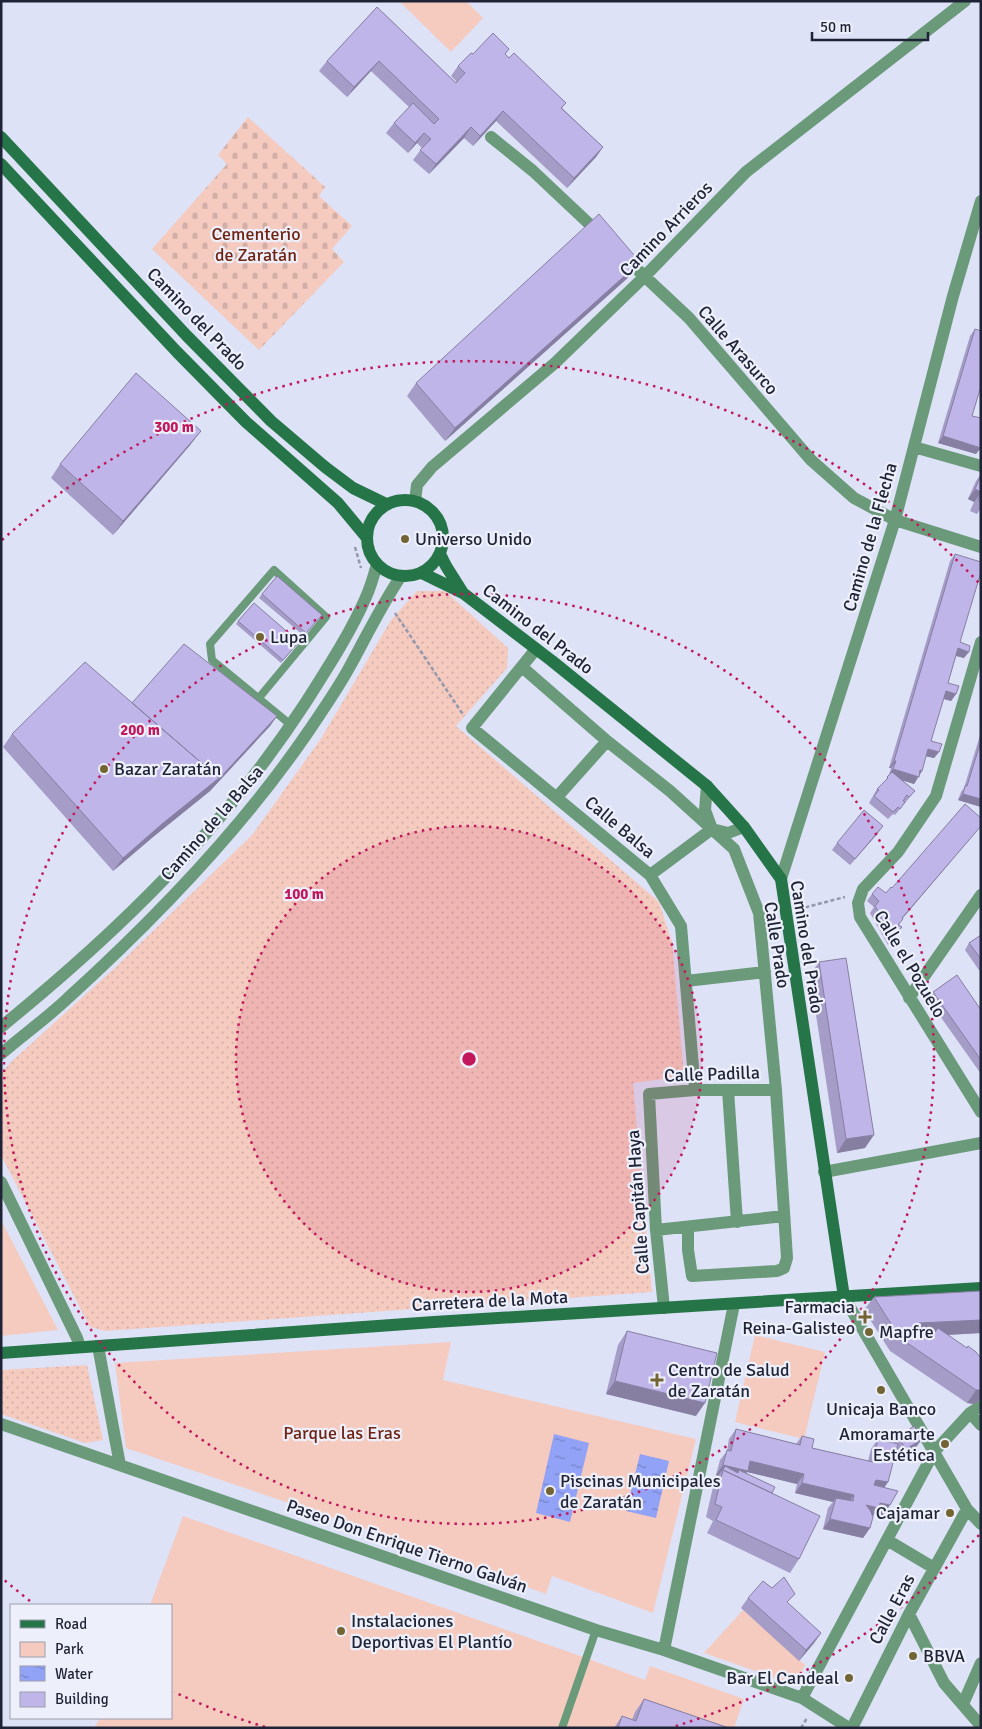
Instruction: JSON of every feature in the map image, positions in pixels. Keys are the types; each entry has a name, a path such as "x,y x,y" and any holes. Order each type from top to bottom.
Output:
{"main road":[{"name":"Camino del Prado","path":"1,137 188,336 271,421 325,468 353,488 386,504"},
{"name":"Camino del Prado","path":"1,164 184,359 246,422 338,503 367,538"},
{"path":"397,500 415,501 425,505 434,512 444,532 444,543 436,562 422,573 412,576 401,576 384,570 377,564 368,548 368,528 378,510 386,504 397,500"},
{"name":"Camino del Prado","path":"440,554 463,593"},
{"name":"Camino del Prado","path":"422,573 463,593 707,786 744,827 781,879 844,1297"},
{"name":"Carretera de la Mota","path":"1,1353 434,1322 981,1288"}],"street":[{"name":"Camino Arrieros","path":"415,501 417,484 432,467 556,363 644,277 746,172 964,1"},
{"name":"Calle Arasurco","path":"491,137 533,171 689,318 810,460 854,498 895,520 981,547"},
{"name":"Camino de la Flecha","path":"781,879 895,520 953,296 981,201"},
{"path":"914,447 981,466"},
{"name":"Camino de la Balsa","path":"1,1028 59,980 129,916 182,861 240,793 290,725 336,654 366,597 377,564"},
{"name":"Camino de la Balsa","path":"1,1054 68,999 135,934 193,876 256,803 307,732 348,670 382,605 401,576"},
{"name":"Calle el Pozuelo","path":"981,642 936,796 898,852 863,889 858,903 860,917 981,1112"},
{"path":"472,728 536,649"},
{"name":"Calle Prado","path":"522,667 607,741 670,791 734,849 759,912 776,1090 787,1258 784,1268 777,1271 692,1276 688,1250 688,1227"},
{"name":"Calle Balsa","path":"472,728 650,875 681,926 695,1090"},
{"path":"557,798 607,741"},
{"path":"707,786 705,810 712,829"},
{"path":"712,829 728,833 744,827"},
{"path":"650,875 712,829"},
{"path":"909,998 981,895"},
{"path":"686,981 766,972"},
{"name":"Calle Padilla","path":"649,1094 695,1090 776,1090"},
{"path":"728,1090 737,1222"},
{"name":"Calle Capitán Haya","path":"649,1094 656,1230 664,1308"},
{"path":"824,1172 981,1143"},
{"path":"1,1182 80,1347"},
{"path":"656,1230 784,1216"},
{"path":"844,1297 967,1509 981,1524"},
{"path":"664,1650 734,1304"},
{"path":"98,1346 120,1464"},
{"path":"802,1698 934,1452 970,1413 981,1406"},
{"path":"970,1413 981,1425"},
{"name":"Paseo Don Enrique Tierno Galván","path":"1,1424 596,1630 664,1650 802,1698 850,1728"},
{"name":"Calle Eras","path":"850,1728 909,1614 967,1509"},
{"path":"887,1540 934,1568"},
{"path":"909,1614 944,1683 981,1726"},
{"path":"963,1704 981,1663"}],"lane":[{"path":"258,699 326,617 274,570 210,644 212,660 258,699 290,725"},
{"path":"562,1728 596,1630"}],"path":[{"path":"394,611 472,728"},
{"path":"786,914 846,897 858,903"}],"green space":[{"path":"399,1 466,1 483,18 451,52"},
{"name":"Cementerio de Zaratán","path":"248,117 325,187 319,196 352,226 332,249 344,262 259,350 152,249 227,164 218,155"},
{"path":"417,591 445,591 508,648 507,668 456,726 659,902 672,942 684,1076 633,1083 652,1292 105,1331 90,1327 1,1155 1,1074 10,1063 118,965 253,834 322,737 391,620"},
{"path":"1,1220 58,1330 1,1336"},
{"path":"755,1335 825,1352 804,1439 735,1422"},
{"name":"Parque las Eras","path":"451,1342 443,1380 696,1439 653,1613 552,1576 546,1594 405,1542 126,1448 115,1363"},
{"path":"87,1365 103,1440 85,1443 1,1414 1,1370"},
{"name":"Instalaciones Deportivas El Plantío","path":"183,1516 645,1680 650,1666 744,1699 734,1728 94,1728 99,1719 172,1719 172,1604 150,1604"},
{"path":"743,1610 805,1665 795,1685 704,1653"}],"water":[{"path":"554,1434 589,1443 570,1522 536,1513"},
{"path":"640,1454 669,1461 656,1518 626,1511"}],"building":[{"path":"377,7 456,83 465,73 458,66 471,53 473,54 493,33 509,49 505,54 509,58 514,53 566,103 561,108 603,147 574,178 503,111 480,136 471,127 436,164 420,150 431,139 424,133 415,143 394,123 413,103 434,124 439,119 379,61 354,87 327,61"},
{"path":"599,214 640,262 455,428 416,383"},
{"path":"975,329 981,331 981,386 972,416 981,418 981,448 943,436"},
{"path":"136,373 201,431 123,521 60,464"},
{"path":"981,475 981,492 975,489"},
{"path":"955,554 981,562 981,572 960,642 970,646 969,652 958,648 948,683 959,686 956,694 946,691 931,741 942,744 939,752 928,749 919,777 893,769 896,761 894,761"},
{"path":"277,576 322,615 306,633 262,594"},
{"path":"254,603 299,642 283,660 238,621"},
{"path":"184,644 277,716 217,781 219,778 132,703"},
{"name":"Bazar Zaratán","path":"85,662 219,778 123,858 12,734"},
{"path":"981,741 981,799 963,794"},
{"path":"892,772 915,791 909,797 907,795 900,809 898,807 893,812 874,796 879,790 877,789"},
{"path":"965,804 981,818 981,826 902,918 898,925 902,927 893,938 875,906 879,901 872,894 878,887 886,893 892,888"},
{"path":"864,810 883,826 855,859 837,843"},
{"path":"981,935 981,959 969,943"},
{"path":"846,958 874,1135 846,1139 819,962"},
{"path":"957,975 981,1010 981,1060 933,992"},
{"path":"981,1291 981,1320 919,1323 919,1329 931,1337 938,1328 981,1356 981,1390 976,1390 900,1338 874,1297"},
{"name":"Centro de Salud de Zaratán","path":"627,1331 717,1353 705,1403 615,1381"},
{"path":"914,1426 922,1439 906,1449 898,1437"},
{"path":"736,1429 800,1445 802,1436 814,1439 812,1448 873,1462 878,1439 898,1444 888,1482 876,1480 874,1485 898,1491 890,1505 880,1503 879,1508 866,1505 873,1517 870,1528 830,1519 836,1498 853,1501 854,1495 802,1483 804,1474 750,1461 748,1471 723,1465 727,1450 731,1451"},
{"path":"725,1466 738,1473 739,1470 775,1487 772,1493 723,1470"},
{"path":"723,1470 820,1516 799,1559 716,1520 722,1507 715,1504"},
{"path":"784,1577 795,1594 787,1602 821,1633 806,1650 748,1598 763,1581 772,1588"},
{"path":"644,1699 729,1728 618,1728 622,1716 636,1721"}],"place":[{"name":"Universo Unido","path":"405,539"},
{"name":"Lupa","path":"260,637"},
{"name":"Bazar Zaratán","path":"104,769"},
{"name":"Farmacia Reina-Galisteo","path":"865,1317"},
{"name":"Mapfre","path":"869,1332"},
{"name":"Centro de Salud de Zaratán","path":"657,1380"},
{"name":"Unicaja Banco","path":"881,1390"},
{"name":"Amoramarte Estética","path":"945,1444"},
{"name":"Piscinas Municipales de Zaratán","path":"550,1491"},
{"name":"Cajamar","path":"950,1513"},
{"name":"Instalaciones Deportivas El Plantío","path":"341,1631"},
{"name":"BBVA","path":"913,1656"},
{"name":"Bar El Candeal","path":"849,1678"}]}
